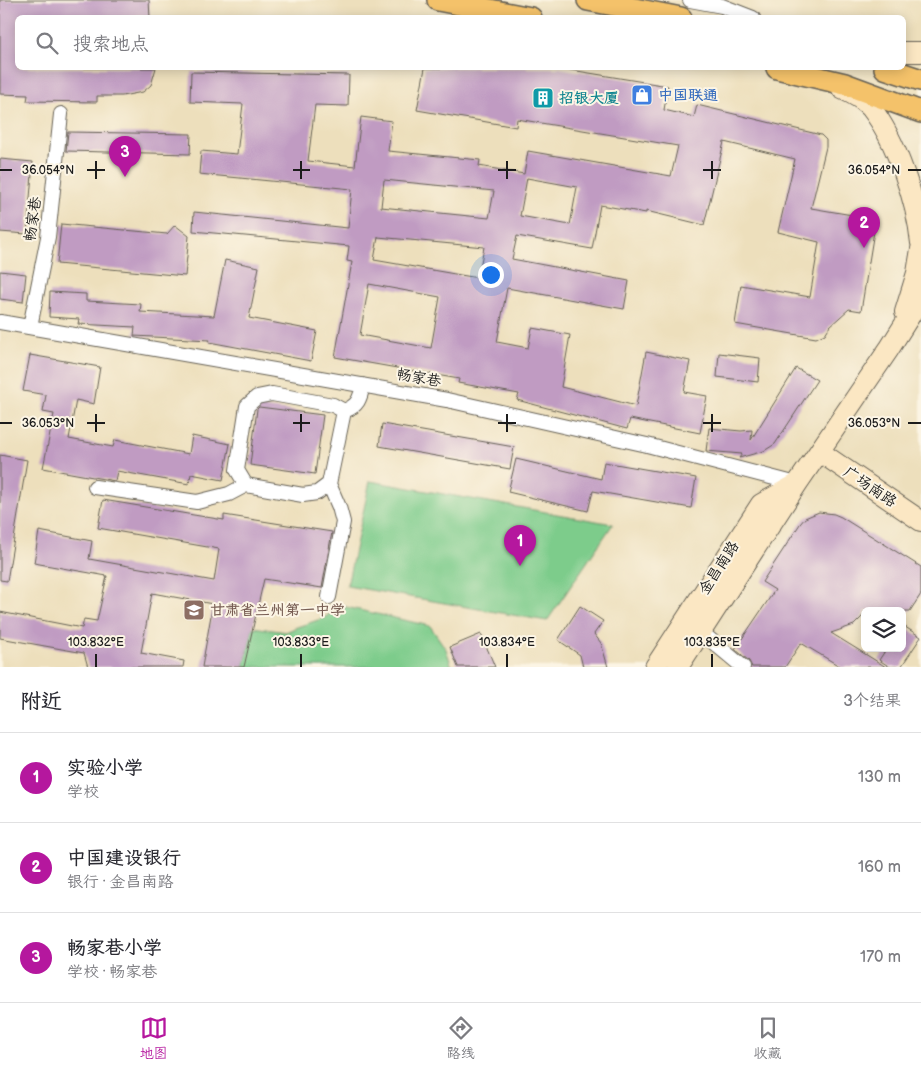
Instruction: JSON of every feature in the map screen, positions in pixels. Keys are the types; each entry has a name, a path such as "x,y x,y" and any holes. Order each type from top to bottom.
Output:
{"main road":[{"path":"438,0 516,15"},
{"path":"588,0 666,15"},
{"path":"789,70 845,84 921,112"},
{"path":"891,70 921,80"}],"street":[{"path":"690,0 722,6 744,15"},
{"path":"906,52 921,52"},
{"path":"801,72 849,92 870,106 888,136 910,190 919,223 921,243"},
{"name":"畅家巷","path":"30,327 48,237 61,114"},
{"path":"889,349 909,300 917,273 921,249"},
{"name":"金昌南路","path":"678,667 921,298"},
{"path":"889,349 921,317"},
{"name":"畅家巷","path":"0,322 447,400 647,445 797,484"},
{"path":"246,485 237,470 247,406 257,397 272,394 332,405 344,411 353,408 360,400 362,385"},
{"path":"329,597 343,522 329,484 344,411"},
{"name":"广场南路","path":"820,452 921,521"},
{"path":"95,487 197,502 229,494 246,485 303,495 316,493 329,484"},
{"name":"金昌南路","path":"655,667 761,504 797,484"},
{"path":"701,632 743,667"}],"green space":[{"path":"370,481 613,524 547,621 347,586"},
{"path":"337,605 430,626 446,649 452,667 244,667 253,627 286,632 324,618 335,610"}],"building":[{"path":"0,0 149,0 150,15 15,15 15,70 155,70 151,85 143,92 122,96 97,96 97,102 27,101 28,95 0,94"},
{"path":"425,70 571,70 668,86 664,110 694,117 697,105 821,135 826,140 826,147 811,208 876,219 861,311 849,309 830,326 825,334 816,338 735,324 741,285 810,297 819,242 778,232 795,159 724,142 704,225 646,211 646,213 600,205 592,249 517,236 512,259 629,281 624,309 507,288 497,342 528,348 532,328 570,335 561,387 636,406 646,352 690,361 684,392 707,396 700,433 630,419 627,429 517,400 519,394 458,383 459,379 335,357 352,262 347,261 349,246 193,231 194,212 348,228 352,189 199,174 201,151 237,154 243,104 190,102 191,72 349,75 348,106 315,105 308,161 355,166 361,117 392,121 388,151 480,160 479,166 524,174 528,151 671,176 678,146 517,119 516,127 417,110","holes":["527,178 577,187 570,225 520,216","384,180 494,191 489,218 381,207","378,237 484,247 478,278 374,260","369,284 440,297 431,348 360,335"]},
{"path":"68,132 191,134 190,154 66,151"},
{"path":"0,159 33,162 27,234 0,232"},
{"path":"61,224 167,234 175,225 189,236 185,276 57,264"},
{"path":"225,260 259,267 249,318 317,331 311,361 209,342 210,340 134,336 135,327 78,324 79,319 49,317 50,292 86,294 86,301 141,304 140,312 214,316"},
{"path":"0,271 26,274 23,302 0,299"},
{"path":"719,353 760,358 758,382 717,377"},
{"path":"30,355 100,367 94,404 76,400 69,439 113,447 115,440 189,454 192,436 230,444 223,480 191,474 189,484 117,471 115,481 43,468 54,414 43,412 46,395 23,391"},
{"path":"796,368 817,380 775,444 764,451 739,458 742,454 706,451 709,428 741,431 752,430 751,440"},
{"path":"259,407 323,415 315,474 250,465 257,409"},
{"path":"382,424 514,447 510,469 379,446"},
{"path":"0,455 27,460 7,581 0,580"},
{"path":"516,459 601,479 604,462 696,478 691,508 593,491 588,511 508,492"},
{"path":"103,500 224,520 224,515 332,532 322,588 264,579 244,667 202,667 213,604 152,593 141,653 184,661 183,667 88,667 84,653 0,638 0,612 82,628 84,619 97,621 107,576 34,563 39,531 92,541 89,559 214,581 219,549 98,528"},
{"path":"819,512 834,514 921,567 921,594 910,611 906,611 906,607 861,607 861,618 854,625 831,633 886,667 841,667 801,643 785,667 752,667 749,661 735,649 775,590 762,582 805,518"},
{"path":"580,606 603,621 594,634 601,643 608,667 583,667 580,655 558,640"},
{"path":"906,628 921,637 901,667 890,667 879,660 884,652 906,652"},
{"path":"481,634 495,667 458,667 450,647"}],"place":[{"name":"中国联通","path":"642,95"},
{"name":"招银大厦","path":"543,98"},
{"name":"畅家巷小学","path":"125,177"},
{"name":"中国建设银行","path":"864,248"},
{"name":"实验小学","path":"520,566"},
{"name":"甘肃省兰州第一中学","path":"194,610"}]}
